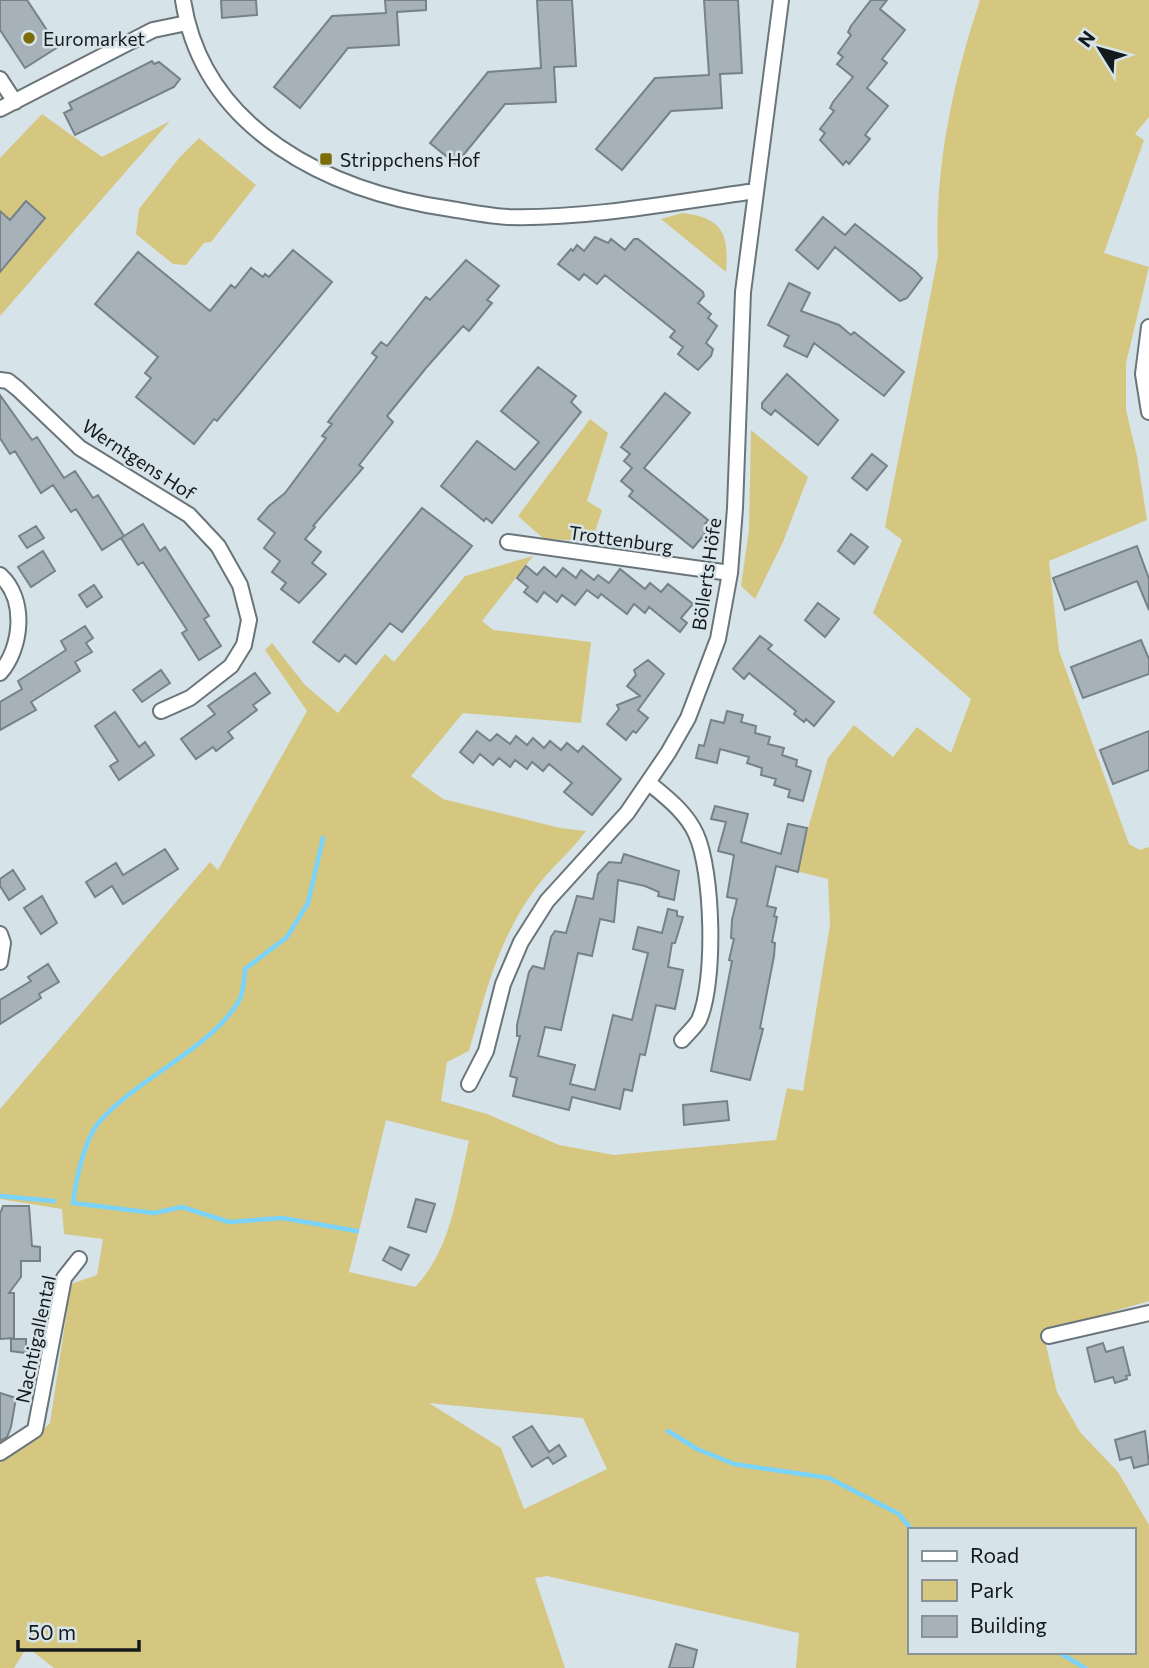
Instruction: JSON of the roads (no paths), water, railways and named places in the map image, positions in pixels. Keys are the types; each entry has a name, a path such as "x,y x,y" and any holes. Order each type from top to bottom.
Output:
{"street":[{"path":"183,0 187,23 209,76 246,124 307,166 380,194 468,213 528,217 756,191"},
{"name":"Böllerts Höfe","path":"469,1084 486,1051 503,984 521,942 547,901 627,813 649,783 688,718 707,674 718,639 730,573 743,292 781,0"},
{"path":"0,109 153,30 187,23"},
{"path":"0,79 15,102"},
{"path":"1149,327 1143,374 1149,412"},
{"name":"Werntgens Hof","path":"0,380 19,389 80,448 189,515 218,546 240,585 249,620 244,645 238,655 231,666 190,698 162,711"},
{"name":"Trottenburg","path":"508,542 730,573"},
{"path":"0,575 15,600 19,621 16,645 0,673"},
{"path":"649,783 675,804 696,833 708,877 708,971 699,1020 682,1040"},
{"path":"0,934 3,943 0,962"},
{"name":"Nachtigallental","path":"0,1453 35,1430 64,1278 79,1259"},
{"path":"1049,1336 1149,1313"}],"waterway":[{"path":"323,838 308,903 287,937 245,969 239,1001 210,1034 116,1105 100,1121 85,1149 73,1203 154,1213 182,1207 229,1222 282,1218 357,1231"},
{"path":"0,1196 54,1201"},
{"path":"668,1431 697,1449 734,1464 829,1478 899,1514 910,1528"},
{"path":"1061,1654 1085,1668"}],"place":[{"name":"Euromarket","path":"29,38"},
{"name":"Strippchens Hof","path":"326,159"}]}
